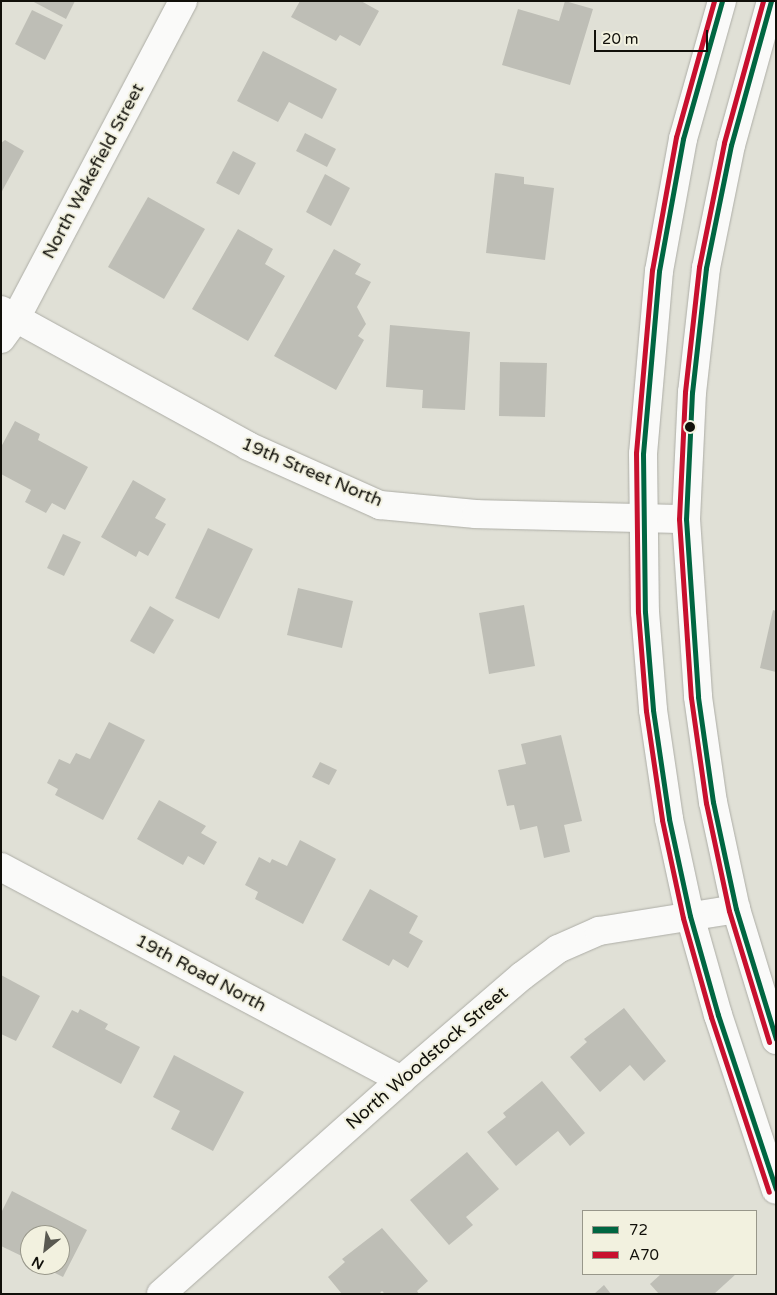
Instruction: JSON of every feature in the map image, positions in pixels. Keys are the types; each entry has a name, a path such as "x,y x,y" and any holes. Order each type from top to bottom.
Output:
{"street":[{"name":"North Wakefield Street","path":"1,340 9,314 183,1"},
{"path":"722,1 684,139 659,270 647,392 642,516 645,612 653,710 669,819 690,916 776,1190"},
{"path":"771,1 731,145 706,268 692,392 686,519 698,697 713,802 736,909 776,1040"},
{"name":"19th Street North","path":"9,314 248,446 380,505 476,514 642,516 686,519"},
{"name":"19th Road North","path":"1,867 401,1080"},
{"name":"North Woodstock Street","path":"162,1294 401,1080 522,976 558,949 599,931 736,909"}],"building":[{"path":"32,1 75,1 66,19"},
{"path":"300,1 361,1 379,11 360,46 340,35 336,41 291,17"},
{"path":"565,1 593,9 570,85 502,65 518,9 559,21"},
{"path":"32,10 63,25 45,60 15,44"},
{"path":"263,51 337,89 322,119 289,102 278,122 237,101"},
{"path":"305,133 336,149 327,167 296,151"},
{"path":"5,140 24,151 1,193 1,143"},
{"path":"233,151 256,163 239,195 216,183"},
{"path":"495,173 524,177 524,184 554,188 545,260 486,253"},
{"path":"325,174 350,188 331,226 306,212"},
{"path":"148,197 205,229 164,299 108,267"},
{"path":"238,229 273,249 265,264 285,276 248,341 192,309"},
{"path":"334,249 361,264 355,274 371,282 357,307 366,324 358,336 364,340 336,390 274,356"},
{"path":"390,325 470,332 465,410 422,408 423,390 386,387"},
{"path":"500,362 547,363 545,417 499,416"},
{"path":"15,421 40,434 38,440 88,467 65,510 52,503 46,513 25,502 31,490 1,474 1,447"},
{"path":"133,480 166,499 155,518 166,524 148,556 139,551 136,557 101,537"},
{"path":"208,528 253,549 219,619 175,598"},
{"path":"63,534 81,542 64,576 47,568"},
{"path":"298,588 353,601 342,648 287,635"},
{"path":"524,605 535,666 489,674 479,613"},
{"path":"150,606 174,620 154,654 130,641"},
{"path":"773,610 776,611 776,672 760,668"},
{"path":"109,722 145,740 103,820 55,795 58,789 47,783 59,759 70,764 76,753 90,759"},
{"path":"561,735 582,821 564,825 570,852 544,858 537,826 520,830 514,805 507,806 498,770 526,764 521,744"},
{"path":"320,762 337,770 329,785 312,777"},
{"path":"159,800 206,826 201,833 217,842 204,865 188,856 183,865 137,839"},
{"path":"300,840 336,859 303,924 255,899 258,892 245,885 259,857 270,863 272,859 287,866"},
{"path":"370,889 418,916 409,933 423,941 408,968 393,959 389,966 342,940"},
{"path":"1,975 40,996 16,1041 1,1034"},
{"path":"624,1008 666,1061 644,1081 630,1065 600,1092 570,1057 587,1042 584,1039"},
{"path":"80,1009 108,1024 105,1029 140,1047 121,1084 52,1047 72,1010 78,1013"},
{"path":"174,1055 244,1092 213,1151 171,1129 180,1111 153,1097"},
{"path":"542,1081 585,1133 570,1146 558,1131 516,1166 487,1132 506,1117 503,1113"},
{"path":"467,1152 499,1189 466,1217 473,1225 449,1245 410,1200"},
{"path":"12,1191 87,1230 70,1263 70,1225 20,1225 20,1255 1,1246 1,1213"},
{"path":"382,1228 428,1281 417,1291 419,1294 385,1294 382,1291 379,1294 342,1294 328,1277 345,1262 342,1259"},
{"path":"660,1275 735,1275 714,1294 659,1294 650,1284"},
{"path":"604,1285 611,1294 594,1294"}],"transit line":[{"name":"A70","path":"714,1 676,137 652,270 636,453 638,612 646,711 662,820 683,918 711,1017 769,1192"},
{"name":"72","path":"722,1 683,139 659,271 643,454 645,612 653,710 669,819 690,916 718,1015 776,1189"},
{"name":"A70","path":"763,1 724,143 699,267 685,392 679,519 691,698 706,803 729,911 769,1042"},
{"name":"72","path":"771,1 731,145 706,268 692,392 686,519 698,697 713,802 736,909 776,1039"}]}
